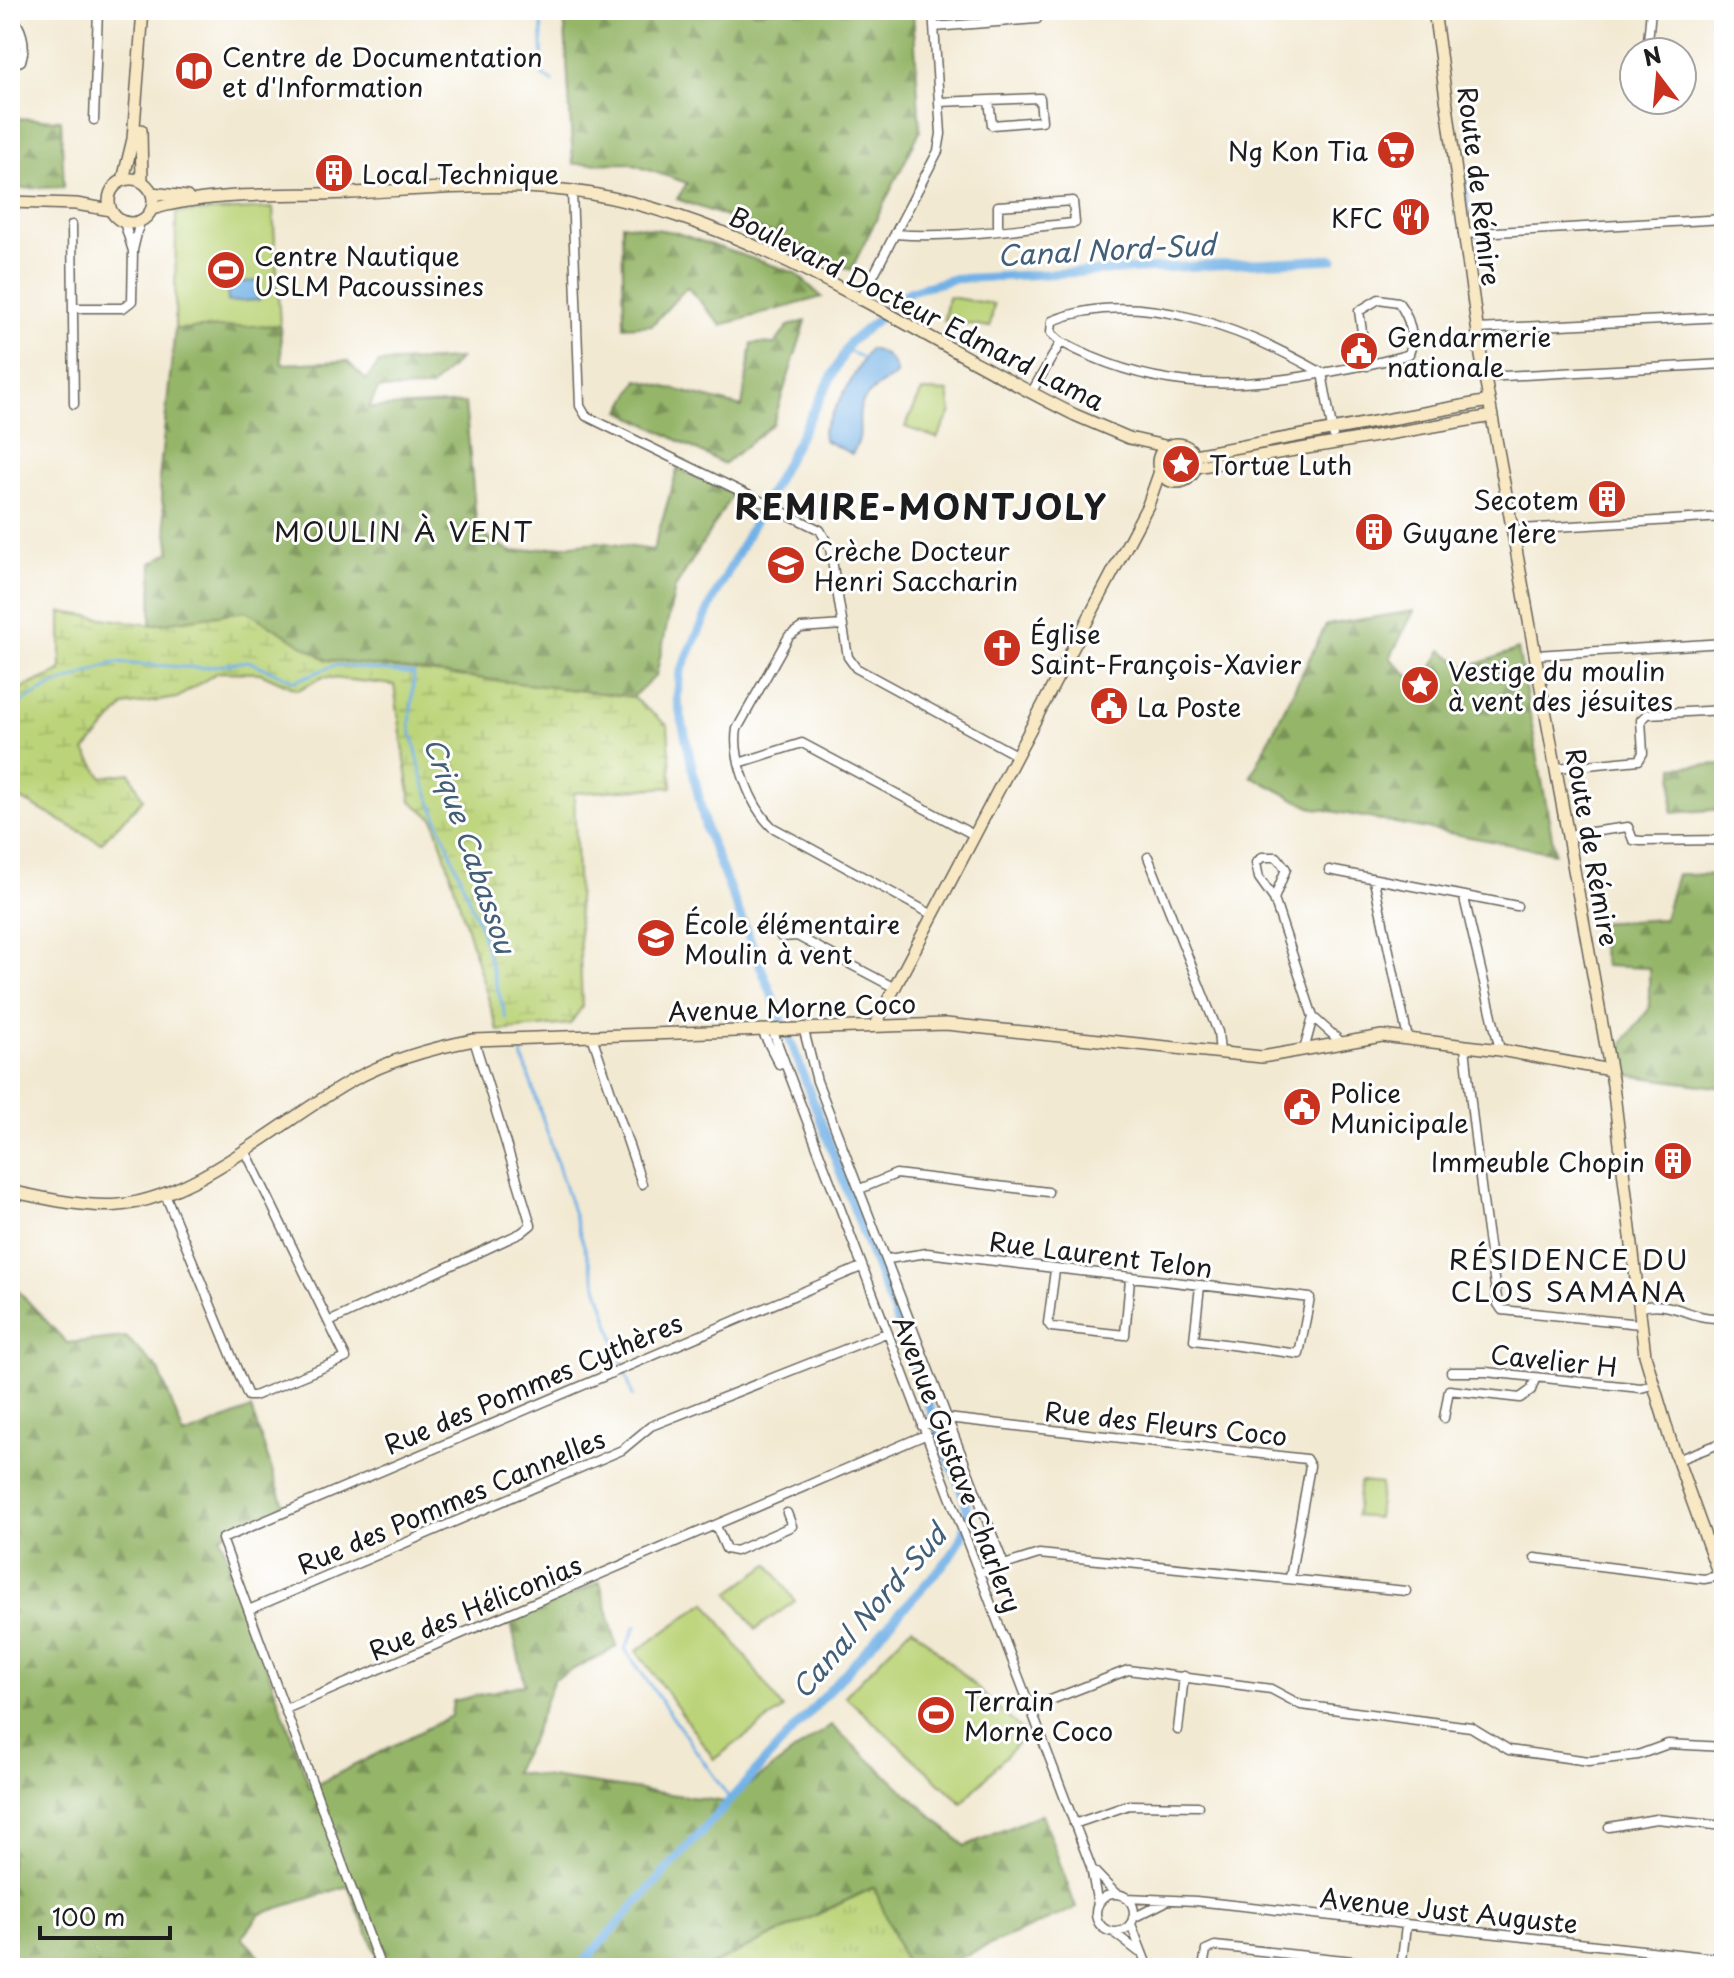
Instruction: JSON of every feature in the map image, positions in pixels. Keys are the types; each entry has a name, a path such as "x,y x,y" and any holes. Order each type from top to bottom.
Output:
{"street":[{"path":"94,120 98,10"},
{"path":"37,202 110,194 123,180 133,139 143,10"},
{"path":"73,308 112,309 130,303 134,293 133,251 140,221 152,209 152,193 142,181 140,141 149,10"},
{"path":"860,301 938,151 939,102 933,10"},
{"path":"984,10 985,23"},
{"path":"934,27 1037,19 1037,10"},
{"name":"Route de Rémire","path":"1434,10 1477,329 1610,1070 1640,1324 1652,1385 1724,1589"},
{"path":"1649,36 1651,10"},
{"path":"10,15 24,41 24,52 21,61 10,65"},
{"path":"939,102 1040,98 1042,121 992,125 989,101"},
{"path":"123,180 142,181"},
{"name":"Boulevard Docteur Edmard Lama","path":"152,209 208,200 461,188 572,193 638,206 708,226 766,251 1031,393 1129,438 1169,447"},
{"name":"Boulevard Docteur Edmard Lama","path":"152,193 208,200"},
{"path":"572,193 580,406 586,416 820,530 827,539 848,657 856,668 1016,755"},
{"path":"110,194 111,210"},
{"path":"895,234 998,230 1075,223 1073,201 998,206 998,230"},
{"path":"10,202 111,210 124,222 133,251"},
{"path":"1463,234 1724,219"},
{"path":"124,222 140,221"},
{"path":"72,225 74,404"},
{"path":"1322,373 1241,331 1175,315 1116,308 1064,316 1052,321 1051,333 1061,342 1146,377 1242,386 1367,366 1409,354 1413,345 1410,327 1406,311 1398,302 1379,299 1359,311 1367,366"},
{"path":"1477,329 1724,317"},
{"path":"1031,393 1061,342"},
{"path":"1486,377 1724,364"},
{"path":"1322,373 1335,442"},
{"path":"1195,461 1333,430 1489,401"},
{"path":"1195,461 1492,416"},
{"name":"Boulevard Docteur Edmard Lama","path":"1129,438 1159,466"},
{"path":"875,1025 1148,505 1159,466 1169,447 1186,447 1195,461"},
{"path":"1148,505 1177,482 1189,478 1195,461"},
{"path":"1159,466 1177,482"},
{"path":"1512,534 1521,529 1724,517"},
{"path":"842,625 801,628 789,636 737,729 734,742 739,763 761,817 772,827 931,914"},
{"path":"1536,655 1724,643"},
{"path":"1557,768 1639,760 1643,753 1641,720 1648,714 1724,710"},
{"path":"739,763 802,743 974,835"},
{"path":"1569,835 1628,827 1633,840 1724,840"},
{"path":"1148,857 1218,1032 1220,1053"},
{"path":"1274,899 1286,869 1277,857 1262,857 1256,863 1256,870 1274,899 1313,1017 1341,1042"},
{"path":"1329,870 1517,906"},
{"path":"1374,881 1408,1039"},
{"path":"1464,898 1500,1050"},
{"path":"781,937 797,936 893,987"},
{"path":"1304,1050 1313,1017"},
{"name":"Avenue Morne Coco","path":"10,1191 117,1206 165,1194 245,1150 371,1071 399,1058 474,1040 946,1024 1262,1057 1382,1036 1500,1050 1610,1070"},
{"name":"Avenue Gustave Charlery","path":"803,1027 817,1081 888,1259 945,1419 1004,1565"},
{"name":"Avenue Gustave Charlery","path":"766,1029 924,1429 966,1544 985,1571 1030,1708 1091,1867 1098,1905"},
{"path":"592,1036 642,1184"},
{"path":"331,1321 521,1233 531,1225 474,1040"},
{"path":"1465,1047 1478,1173 1498,1304 1502,1310 1640,1324"},
{"path":"165,1194 248,1396 346,1358 331,1321 245,1150"},
{"path":"860,1189 896,1174 1048,1192"},
{"name":"Rue Laurent Telon","path":"888,1259 927,1253 1310,1298 1301,1351 1296,1355 1194,1340 1200,1286"},
{"name":"Rue des Pommes Cythères","path":"251,1609 222,1539 861,1267"},
{"path":"1055,1270 1048,1323 1051,1327 1065,1329 1125,1335 1130,1279"},
{"path":"1639,1308 1653,1303 1668,1304 1700,1317 1724,1317"},
{"name":"Rue des Pommes Cannelles","path":"251,1609 622,1450 645,1431 886,1333"},
{"name":"Cavelier H","path":"1451,1372 1486,1372 1641,1388 1652,1385"},
{"path":"1444,1418 1449,1390 1520,1398 1531,1390 1535,1379"},
{"name":"Rue des Héliconias","path":"288,1708 682,1541 945,1419"},
{"name":"Rue des Fleurs Coco","path":"945,1419 1306,1459 1310,1466 1290,1578"},
{"path":"1677,1460 1724,1442"},
{"path":"716,1526 726,1549 736,1551 792,1526 787,1513"},
{"path":"985,1571 1039,1554 1406,1591"},
{"path":"1535,1558 1704,1579 1719,1576"},
{"path":"251,1609 381,1968"},
{"path":"1030,1708 1128,1670 1271,1689 1301,1705 1471,1727 1509,1750 1589,1761 1638,1755 1668,1744 1724,1747"},
{"path":"1178,1730 1184,1676"},
{"path":"1074,1824 1129,1805 1198,1806"},
{"path":"1609,1827 1656,1819 1724,1826"},
{"name":"Avenue Gustave Charlery","path":"1091,1867 1116,1894"},
{"path":"1139,1952 1098,1921 1098,1905 1106,1897 1116,1894 1126,1898 1133,1907 1132,1921 1139,1952 1148,1968"},
{"name":"Avenue Just Auguste","path":"1126,1898 1724,1959"},
{"path":"1112,1932 1122,1930 1169,1900"},
{"path":"1401,1967 1406,1926"},
{"path":"1203,1968 1206,1950 1215,1946 1418,1968"}],"green space":[{"path":"564,10 913,10 920,131 851,270 771,233 677,199 687,183 628,163 573,164"},
{"path":"10,118 61,120 64,187 10,189"},
{"name":"Centre Nautique USLM Pacoussines","path":"273,208 280,325 175,329 176,213"},
{"path":"622,224 674,232 795,273 822,297 721,325 687,287 652,325 624,327"},
{"path":"948,297 994,304 990,327 944,320"},
{"path":"806,321 773,424 724,464 621,411 638,380 742,407 752,343 775,344 788,326"},
{"path":"280,325 282,364 347,361 366,380 379,363 460,359 430,388 378,389 369,408 465,403 477,531 512,552 598,542 653,550 678,468 733,494 675,588 656,676 632,697 327,660 246,611 151,625 152,563 170,552 159,480 175,329"},
{"path":"922,391 948,392 951,412 937,438 905,427"},
{"path":"246,611 327,660 632,697 668,726 672,787 574,793 582,1007 570,1024 498,1031 434,819 411,801 394,685 323,677 298,690 260,673 218,672 177,698 124,706 85,751 102,777 130,773 143,799 101,843 10,793 10,693 61,671 61,612 151,625"},
{"path":"1414,611 1390,658 1421,688 1442,650 1467,668 1518,649 1555,853 1310,807 1251,776 1326,625"},
{"path":"1724,764 1724,809 1672,813 1674,767"},
{"path":"1677,874 1724,875 1724,1088 1627,1075 1622,1044 1649,1009 1649,968 1605,966 1596,923 1664,919"},
{"path":"10,1282 67,1343 126,1337 159,1370 184,1436 251,1409 284,1505 220,1536 310,1788 451,1716 453,1701 525,1684 511,1623 600,1582 617,1647 554,1679 532,1738 513,1772 726,1802 831,1725 965,1846 1042,1814 1076,1908 936,1968 907,1968 874,1887 705,1968 388,1968 375,1950 348,1886 260,1914 242,1938 271,1968 10,1968"},
{"path":"1360,1482 1381,1484 1377,1518 1356,1516"},
{"path":"769,1564 795,1601 756,1629 729,1593"},
{"path":"706,1602 783,1709 714,1759 637,1651"},
{"name":"Terrain Morne Coco","path":"912,1627 1026,1734 962,1803 845,1696"},
{"path":"875,1887 907,1968 705,1968"}],"water":[{"path":"259,281 259,300 228,302 227,283"},
{"path":"869,349 888,357 897,375 865,398 860,410 859,436 852,454 824,440 823,430"}],"waterway":[{"path":"541,10 543,76 553,82"},
{"path":"1466,180 1469,214"},
{"name":"Canal Nord-Sud","path":"887,306 911,291 953,279 1333,259"},
{"name":"Canal Nord-Sud","path":"782,1020 706,830 677,698 680,673 713,600 850,342 878,319"},
{"path":"846,350 863,358"},
{"name":"Crique Cabassou","path":"10,709 49,687 115,663 201,668 248,661 295,681 335,665 414,674 410,725 424,784 481,930 506,1018"},
{"name":"Canal Nord-Sud","path":"578,1968 951,1556 967,1521 963,1494 789,1037"},
{"path":"521,1052 633,1396"},
{"path":"636,1626 625,1649 729,1798"}],"place":[{"name":"Centre de Documentation et d'Information","path":"194,71"},
{"name":"Ng Kon Tia","path":"1396,150"},
{"name":"Local Technique","path":"334,173"},
{"name":"KFC","path":"1411,217"},
{"name":"Centre Nautique USLM Pacoussines","path":"226,270"},
{"name":"Gendarmerie nationale","path":"1359,351"},
{"name":"Tortue Luth","path":"1181,464"},
{"name":"Secotem","path":"1607,499"},
{"name":"Guyane 1ère","path":"1374,532"},
{"name":"Crèche Docteur Henri Saccharin","path":"786,565"},
{"name":"Église Saint-François-Xavier","path":"1002,648"},
{"name":"Vestige du moulin à vent des jésuites","path":"1420,685"},
{"name":"La Poste","path":"1109,706"},
{"name":"École élémentaire Moulin à vent","path":"656,938"},
{"name":"Police Municipale","path":"1302,1107"},
{"name":"Immeuble Chopin","path":"1673,1161"},
{"name":"Terrain Morne Coco","path":"936,1715"}],"district":[{"name":"REMIRE-MONTJOLY","path":"921,506"},
{"name":"MOULIN À VENT","path":"404,530"},
{"name":"RÉSIDENCE DU CLOS SAMANA","path":"1569,1274"}]}
